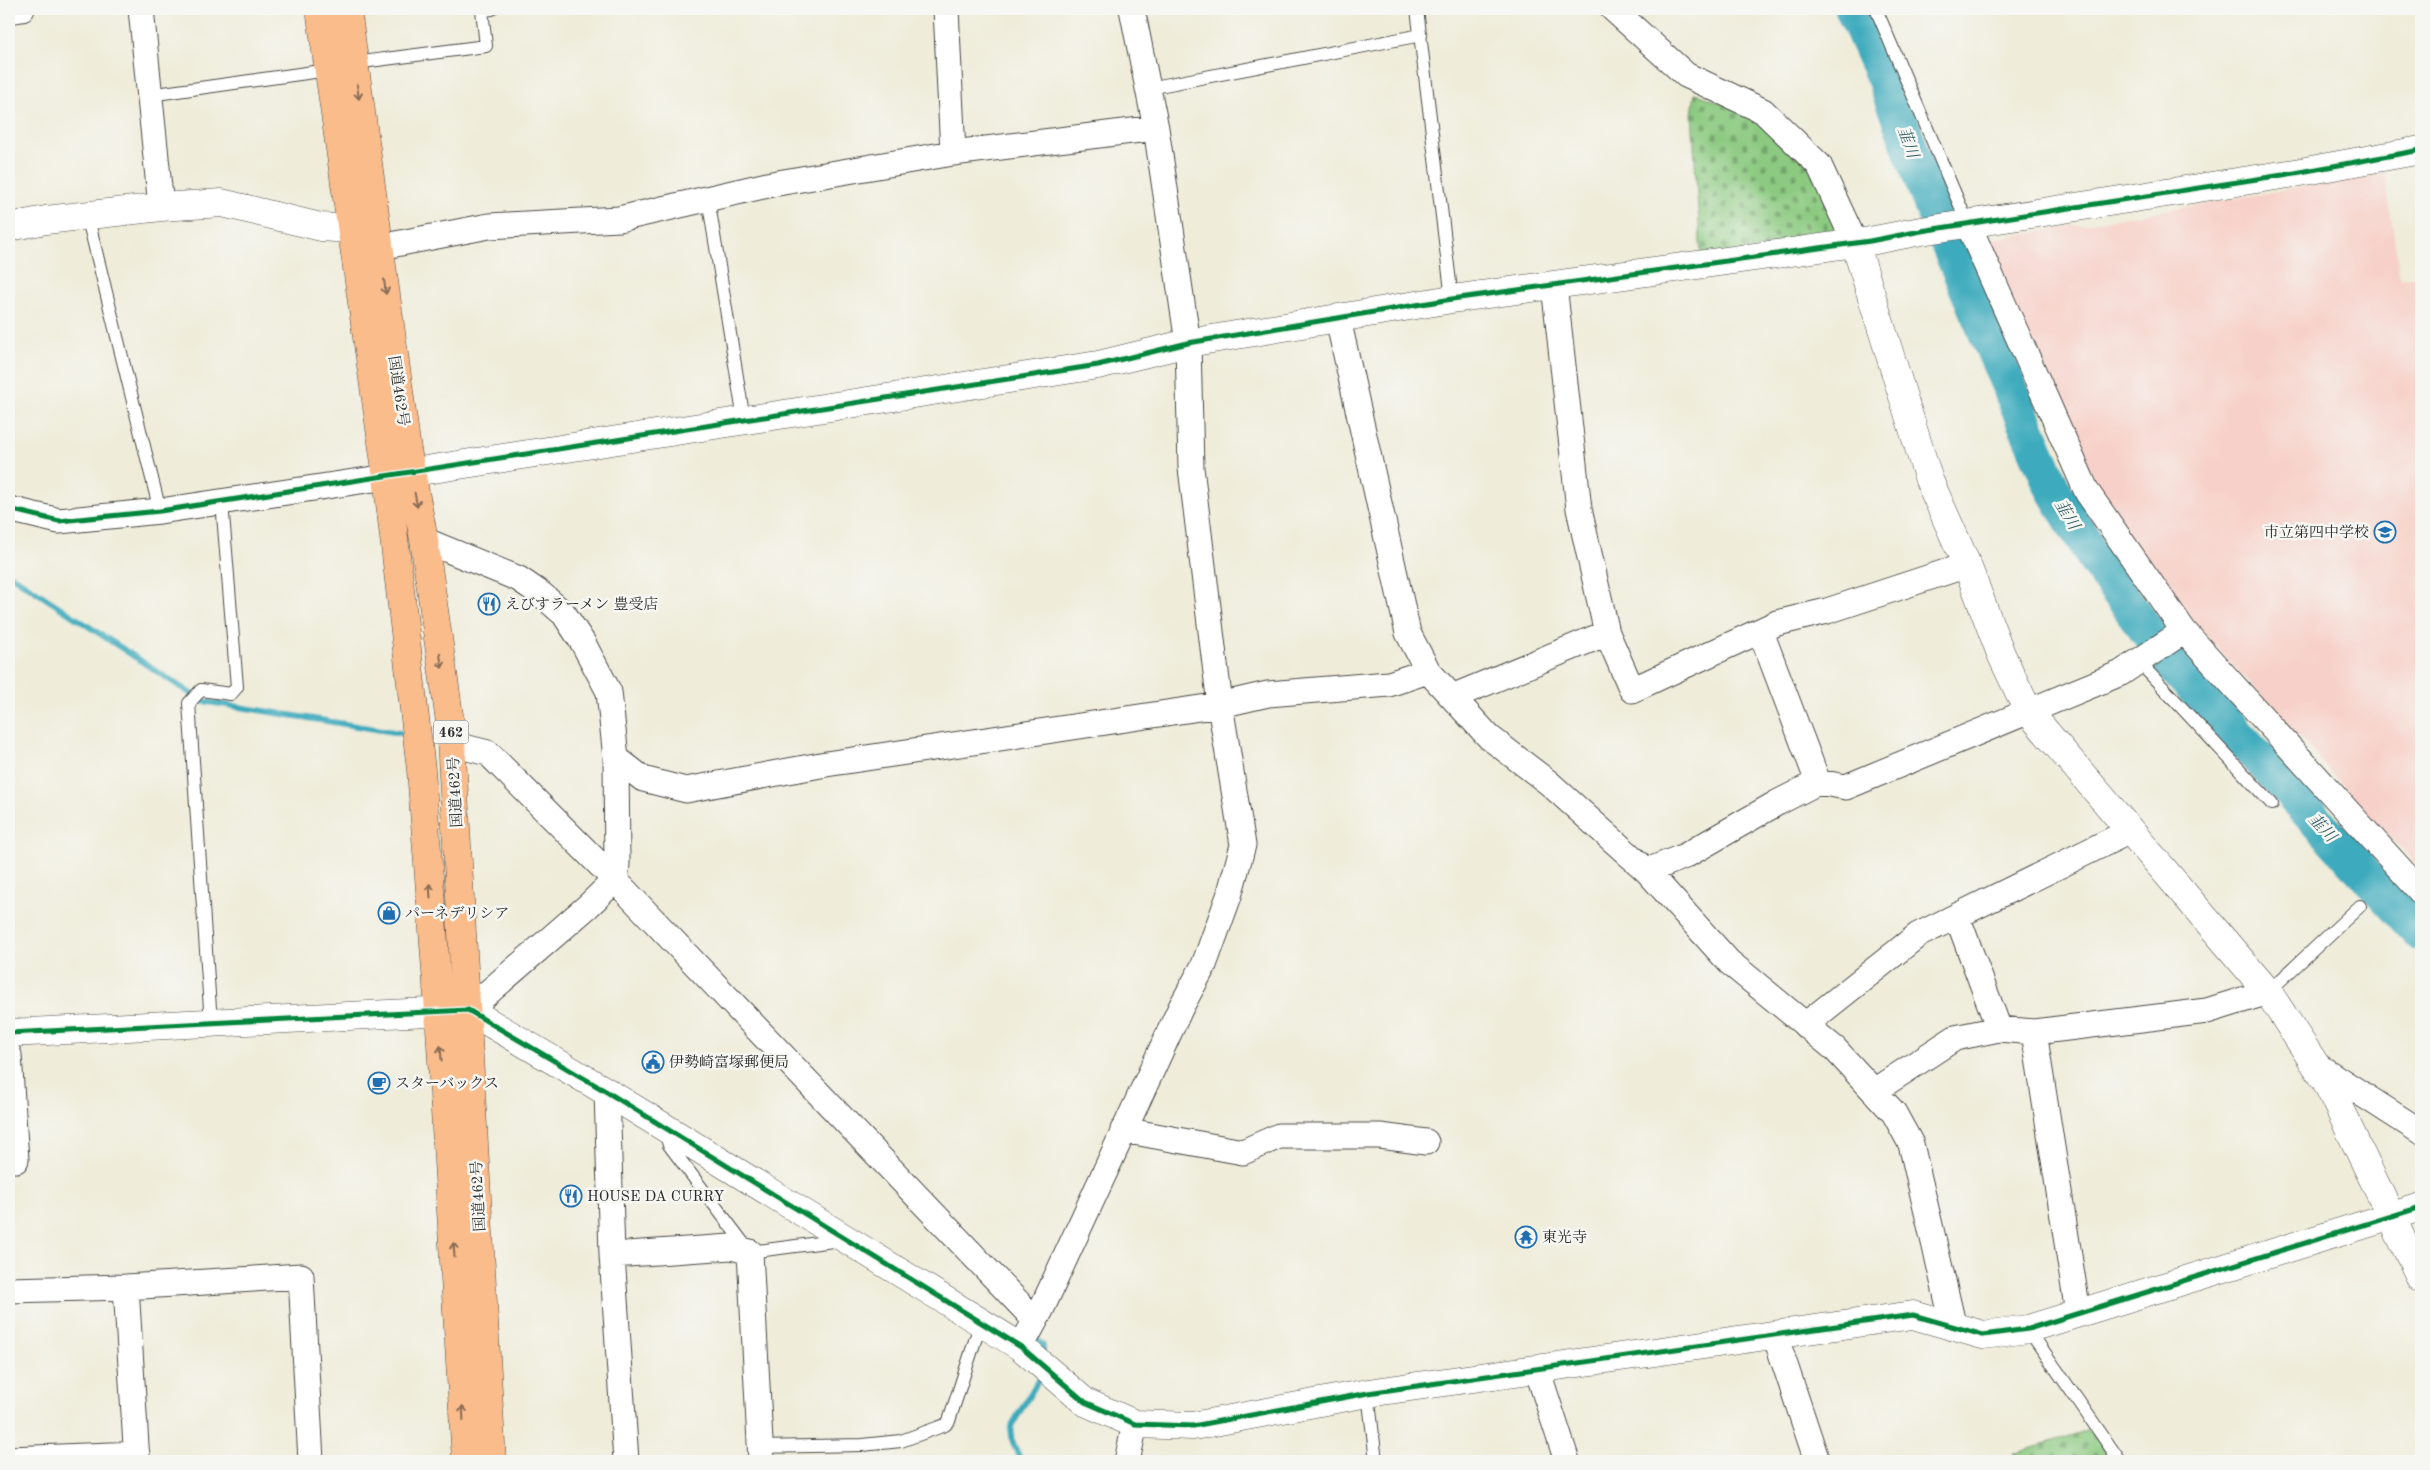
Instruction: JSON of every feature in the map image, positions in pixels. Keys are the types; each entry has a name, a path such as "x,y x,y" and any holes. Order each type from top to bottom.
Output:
{"highway":[{"name":"国道462号","path":"320,9 350,229 399,475 424,540 452,744 492,1461"},
{"name":"国道462号","path":"347,9 380,247 399,475 439,1011 466,1461"}],"street":[{"path":"9,11 22,9"},
{"path":"140,9 161,207"},
{"path":"946,9 953,153"},
{"path":"1021,1346 1035,1320 1181,1007 1204,966 1229,896 1242,845 1220,705 1191,468 1188,343 1156,128 1132,9"},
{"path":"1613,9 1686,75 1763,111 1819,165 1854,243 1929,480 1967,565 2001,654 2028,711 2268,992 2326,1081 2421,1278"},
{"path":"380,247 489,226 619,218 772,184 953,153 1156,128"},
{"path":"9,509 59,521 160,511 222,502 1098,365 1188,343 1452,299 1854,243 2295,173 2421,150"},
{"path":"9,227 87,215 222,203 321,227 350,229"},
{"path":"1966,224 2087,492 2184,631 2421,892"},
{"path":"1554,285 1579,509 1607,633 1632,690 1777,623 1826,611 1967,565"},
{"path":"1338,319 1408,633 1428,671 1489,736 1550,783 1647,871 1729,962 1834,1049 1894,1113 1911,1144 1954,1328"},
{"path":"424,540 519,579 541,594 564,614 583,643 609,692 616,758 618,864 610,885 468,1010"},
{"path":"1647,871 1685,856 1777,803 1818,782 1846,787 2121,673 2184,631"},
{"path":"1760,632 1818,782"},
{"path":"1452,697 1607,633"},
{"path":"616,758 643,779 686,790 826,764 1220,705 1268,694 1389,684 1428,671"},
{"path":"452,744 488,753 610,885 1035,1320"},
{"path":"1805,1025 1918,935 2130,831"},
{"path":"1957,916 1999,1029"},
{"path":"1874,1091 1955,1038 1999,1029 2034,1032 2207,1011 2268,992"},
{"path":"9,1033 468,1010 663,1126 1021,1346 1086,1402 1135,1424 1194,1426 1368,1393 1913,1315 1982,1335 2028,1330 2421,1207"},
{"path":"2034,1032 2078,1313"},
{"path":"9,1055 16,1160 9,1160"},
{"path":"2314,1064 2421,1132"},
{"path":"607,1092 612,1254 626,1461"},
{"path":"1123,1130 1243,1152 1278,1136 1380,1136 1426,1142"},
{"path":"612,1254 731,1247 750,1252 760,1454"},
{"path":"9,1290 126,1286 301,1276 312,1461"},
{"path":"9,1459 137,1458 126,1286"},
{"path":"1775,1335 1817,1461"},
{"path":"1537,1368 1567,1461"},
{"path":"1127,1461 1135,1424"}],"lane":[{"path":"354,63 486,46 482,10 492,9"},
{"path":"1417,9 1452,299"},
{"path":"1876,9 1966,224"},
{"path":"1148,88 1421,35"},
{"path":"150,95 328,70"},
{"path":"708,198 744,420"},
{"path":"87,215 160,511"},
{"path":"211,1023 189,703 201,690 231,694 237,687 222,502"},
{"path":"2138,661 2272,804"},
{"path":"2268,992 2360,906"},
{"path":"663,1126 669,1145 750,1252 846,1239"},
{"path":"760,1454 901,1441 945,1425 948,1421 981,1322"},
{"path":"2028,1330 2120,1461"},
{"path":"1368,1393 1376,1461"}],"shaded area":[{"path":"2385,173 2400,279 2421,275 2421,871 2194,622 2118,522 2090,471 2021,322 1990,240"}],"green space":[{"path":"1695,93 1751,114 1814,167 1844,236 1701,257 1692,114"},
{"path":"2093,1429 2115,1461 2016,1461 2012,1453"}],"waterway":[{"name":"韮川","path":"1853,9 1885,80 1931,204 2053,489 2096,561 2173,666 2421,934"},
{"path":"9,574 202,701 400,733"},
{"path":"1034,1336 1043,1346 1043,1350"},
{"path":"1021,1461 1013,1443 1011,1427 1039,1379"}],"cycle path":[{"path":"9,509 59,521 160,511 1098,365 1188,343 1452,299 1870,241 1921,231 2295,173 2421,150"},
{"path":"9,1033 468,1010 607,1092 1021,1347 1085,1402 1135,1424 1193,1426 1368,1393 1913,1315 1983,1335 2028,1329 2421,1207"}],"place":[{"name":"市立第四中学校","path":"2385,532"},
{"name":"えびすラーメン 豊受店","path":"489,604"},
{"name":"パーネデリシア","path":"389,913"},
{"name":"伊勢崎富塚郵便局","path":"653,1062"},
{"name":"スターバックス","path":"379,1083"},
{"name":"HOUSE DA CURRY","path":"571,1196"},
{"name":"東光寺","path":"1526,1237"}]}
